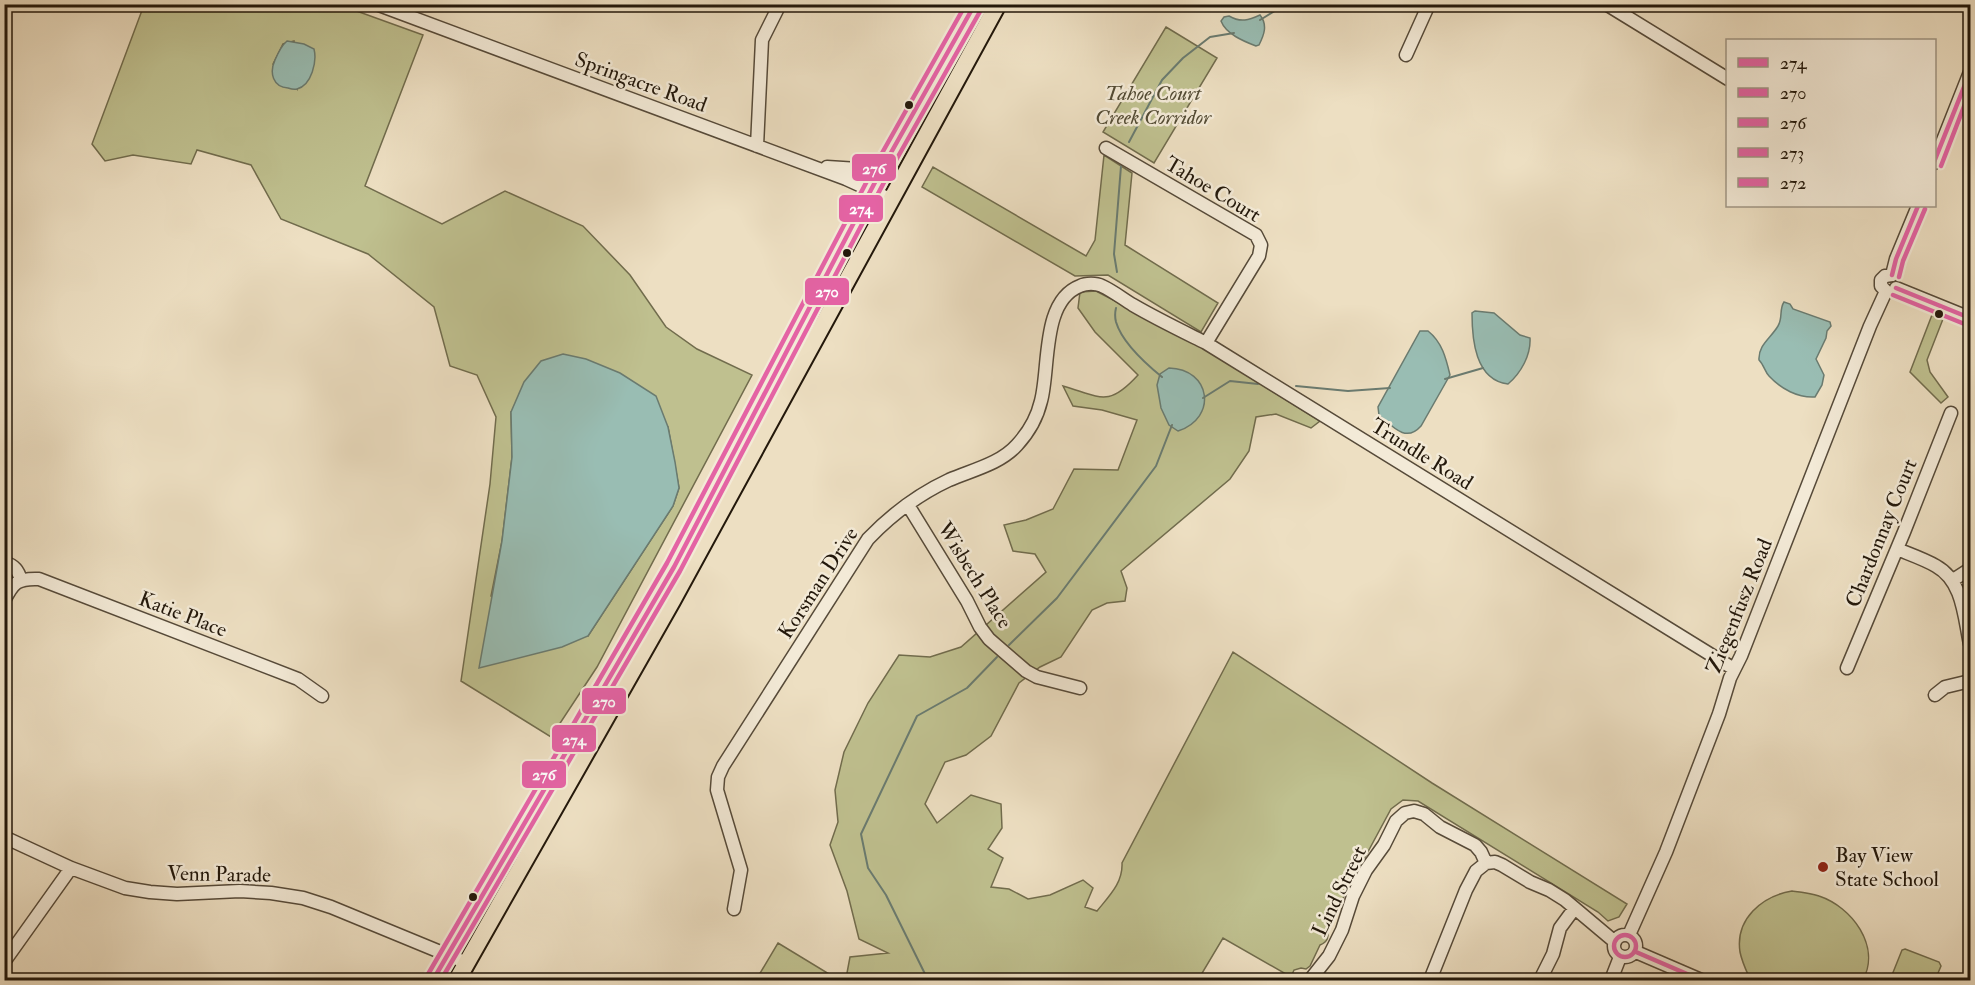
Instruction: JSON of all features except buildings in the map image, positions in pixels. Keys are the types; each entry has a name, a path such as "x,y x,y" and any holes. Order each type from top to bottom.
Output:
{"highway":[{"path":"433,981 675,567 884,165 975,4"},
{"path":"457,981 672,601 998,4"}],"street":[{"name":"Springacre Road","path":"376,4 846,179 890,199"},
{"path":"757,146 762,40 780,4"},
{"path":"1406,55 1429,4"},
{"path":"1606,4 1726,78"},
{"path":"1936,160 1971,72"},
{"name":"Tahoe Court","path":"1106,148 1256,235 1261,245 1259,256 1206,343"},
{"path":"811,166 874,170 884,165"},
{"name":"Ziegenfusz Road","path":"1629,935 1666,852 1734,669 1870,327 1892,285 1896,259 1918,207"},
{"name":"Trundle Road","path":"1085,284 1101,285 1132,305 1206,343 1734,669"},
{"name":"Korsman Drive","path":"734,909 741,870 719,803 718,777 723,766 868,538 886,519 947,481 997,460 1016,446 1034,423 1042,400 1050,325 1072,289 1085,284"},
{"path":"1892,285 1971,318"},
{"name":"Chardonnay Court","path":"1848,668 1951,413"},
{"name":"Wisbech Place","path":"908,505 989,639 1026,671 1037,677 1080,688"},
{"path":"1897,549 1935,565 1953,580 1958,591 1971,644"},
{"path":"4,562 12,565 23,579 12,585 4,602"},
{"path":"1953,580 1971,569"},
{"name":"Katie Place","path":"23,579 39,579 298,680 322,696"},
{"path":"1935,695 1945,687 1971,681"},
{"name":"Lind Street","path":"1310,981 1324,963 1342,930 1353,896 1366,870 1384,845 1396,821 1405,813 1414,811 1424,814 1440,827 1475,845 1486,863"},
{"name":"Venn Parade","path":"4,837 71,868 125,888 177,894 240,891 303,898 331,907 467,963"},
{"path":"1430,981 1466,890 1476,871 1486,863 1496,862 1557,895 1615,942"},
{"path":"4,962 71,868"},
{"path":"1540,981 1553,954 1560,928 1574,909"},
{"path":"1629,935 1636,941 1636,952 1629,958 1620,957 1615,951 1615,942 1620,936 1629,935"},
{"path":"1636,952 1701,981"},
{"path":"1611,981 1620,957"}],"green space":[{"path":"144,5 340,5 423,35 365,186 442,224 505,191 583,226 630,275 666,327 697,349 752,375 597,667 551,737 461,681 490,484 496,417 477,375 450,366 434,307 368,254 281,219 251,165 197,150 191,164 133,155 105,161 92,144","holes":["294,41 297,89 273,64 283,44","511,412 668,427 679,488 673,506 588,636 491,596 502,541 512,457"]},
{"name":"Tahoe Court Creek Corridor","path":"1166,27 1217,58 1154,163 1103,132"},
{"name":"Tahoe Court Creek Corridor","path":"1104,155 1132,173 1125,245 1218,303 1201,332 1108,275 1075,276 922,187 933,167 1086,256 1095,240"},
{"path":"1096,291 1192,341 1320,421 1311,428 1276,414 1256,417 1249,451 1230,479 1121,571 1127,588 1125,601 1107,603 1092,610 1061,657 1040,667 1019,683 991,736 966,755 945,762 925,804 937,823 971,795 1001,804 1002,828 988,849 1003,858 991,887 1009,889 1028,899 1050,895 1083,880 1093,888 1085,907 1097,911 1118,883 1122,863 1233,652 1432,783 1627,904 1619,917 1608,921 1598,912 1418,801 1403,800 1391,809 1328,926 1327,940 1320,945 1310,966 1306,969 1294,970 1291,977 1223,938 1198,980 858,980 847,973 850,957 888,953 859,939 847,891 830,845 838,822 835,790 844,752 868,703 899,655 930,657 961,647 1046,572 1035,554 1013,551 1004,525 1026,520 1053,509 1074,469 1118,470 1137,420 1102,410 1073,406 1063,386 1096,396 1111,396 1138,375 1095,332 1078,308 1080,292"},
{"path":"1932,315 1943,319 1927,360 1930,372 1948,397 1941,403 1910,372"},
{"path":"1792,891 1813,894 1831,901 1852,918 1866,941 1868,967 1863,980 1750,979 1740,952 1742,929 1746,920 1761,904"},
{"path":"778,943 839,980 756,980"},
{"path":"1905,949 1939,962 1941,966 1935,980 1890,980 1902,950"}],"water":[{"path":"1260,15 1264,22 1264,30 1259,45 1256,46 1231,33 1221,21 1224,17 1229,16 1237,20 1245,20"},
{"path":"287,41 304,44 314,49 315,60 310,78 302,87 296,89 279,85 272,70 281,47"},
{"path":"1784,302 1790,304 1793,309 1830,322 1831,326 1816,359 1824,375 1822,385 1815,397 1802,396 1784,389 1766,373 1759,360 1763,346 1779,323"},
{"path":"1475,311 1494,313 1520,335 1530,338 1529,351 1524,363 1508,384 1497,381 1482,367 1475,346 1472,323 1472,313"},
{"path":"1420,331 1428,331 1437,340 1450,375 1421,426 1415,431 1405,433 1394,428 1379,415 1378,407"},
{"path":"563,354 586,359 620,373 656,396 668,427 679,488 673,506 588,636 562,647 479,668 502,541 512,457 511,412 524,382 541,361"},
{"path":"1169,368 1183,370 1194,376 1201,385 1204,395 1204,406 1199,416 1191,425 1178,431 1169,425 1161,408 1157,385 1160,374"}],"waterway":[{"path":"1260,20 1286,4"},
{"path":"1129,142 1162,80 1183,58 1210,37 1234,33"},
{"path":"1117,272 1114,254 1121,166"},
{"path":"1116,308 1116,322 1123,337 1162,377"},
{"path":"1445,379 1483,368"},
{"path":"1203,398 1230,381 1258,384"},
{"path":"1296,386 1348,391 1390,388"},
{"path":"1009,645 1057,598 1156,466 1172,425"},
{"path":"928,980 886,895 868,868 861,834 917,716 967,688 997,657"}],"transit line":[{"name":"276","path":"427,976 667,563 877,162 966,4"},
{"name":"274","path":"433,980 674,567 884,165 975,4"},
{"name":"270","path":"441,980 680,571 891,169 982,8"},
{"name":"274","path":"1936,157 1970,72"},
{"name":"273","path":"1941,166 1970,91"},
{"name":"274","path":"1892,275 1896,259 1918,207"},
{"name":"273","path":"1899,277 1903,261 1925,209"},
{"name":"274","path":"1896,288 1970,318"},
{"name":"273","path":"1893,295 1967,325"},
{"name":"272","path":"1621,935 1629,935 1636,942 1636,946 1636,950 1629,957 1621,957 1614,950 1614,942 1621,935"},
{"name":"272","path":"1636,952 1701,980"}],"place":[{"name":"Bay View State School","path":"1823,867"}]}
